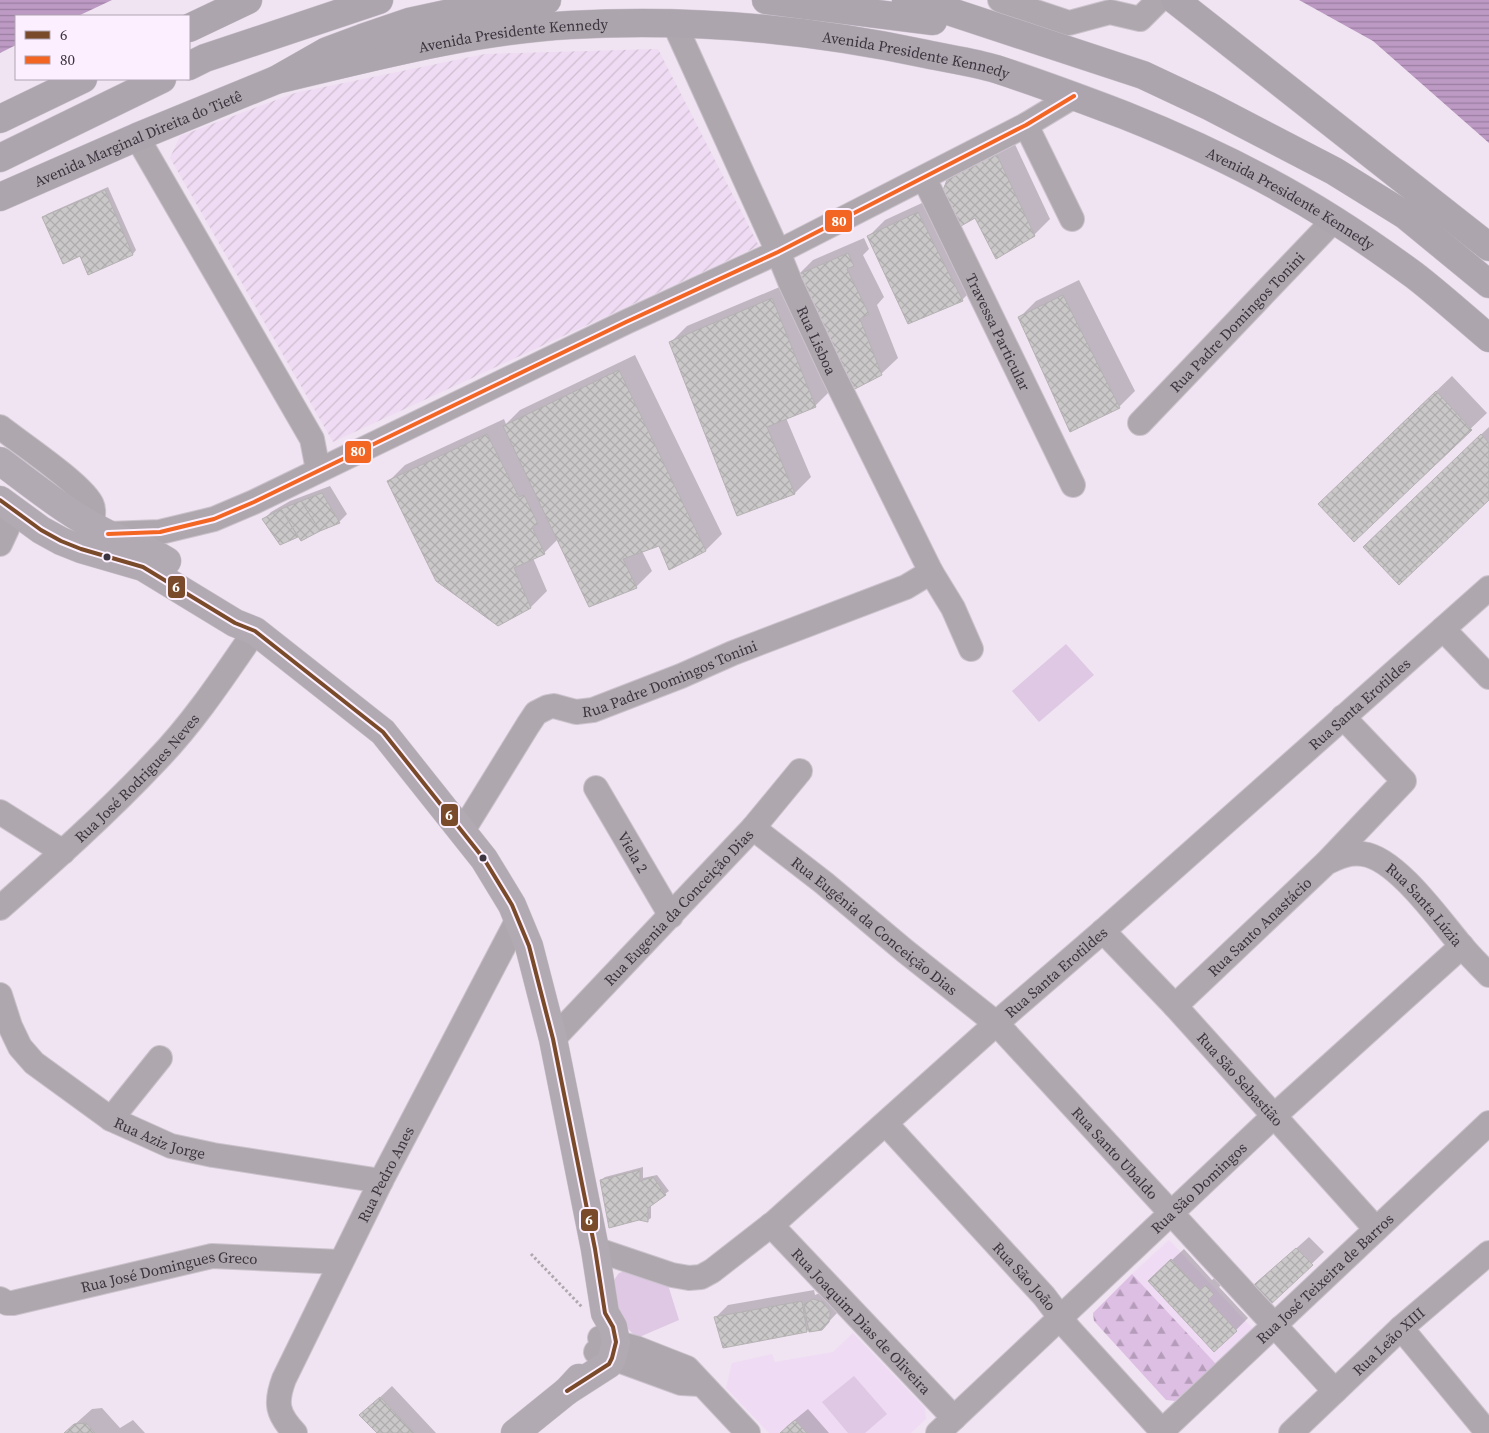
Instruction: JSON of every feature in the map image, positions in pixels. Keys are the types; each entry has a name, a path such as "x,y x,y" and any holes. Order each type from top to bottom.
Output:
{"highway":[{"path":"190,66 205,58 379,0"},
{"path":"276,80 327,51 409,22 464,10 547,0"},
{"path":"766,0 1008,31"},
{"path":"906,0 928,4 1143,75 1209,106 1334,171 1405,214 1489,284"},
{"path":"1176,0 1489,248"},
{"path":"190,28 240,3"},
{"name":"Avenida Presidente Kennedy","path":"276,80 401,51 482,35 570,25 674,23 756,28 824,34 880,44 992,68 1074,96 1199,146 1284,190 1334,220 1414,275 1489,338"},
{"path":"0,119 81,80"},
{"path":"0,158 160,80"},
{"name":"Avenida Marginal Direita do Tietê","path":"0,197 136,137 276,80"}],"main road":[{"path":"0,461 42,492 100,529 154,552 243,612 255,631"},
{"path":"2,501 41,530 61,541 81,549 143,567 235,623 255,631 383,732 484,859 512,905 528,946 553,1039 595,1250 605,1338 588,1367 567,1391 523,1428"}],"street":[{"path":"1000,0 1069,23 1110,12 1140,19 1159,0"},
{"name":"Rua Lisboa","path":"674,23 832,372 932,572 953,608 971,649"},
{"path":"0,427 73,483 90,499 100,529 160,532 214,519 254,502 626,322 778,252 1026,125 1074,96"},
{"path":"1026,125 1072,219"},
{"path":"136,137 312,439 318,470"},
{"name":"Travessa Particular","path":"924,178 1073,485"},
{"name":"Rua Padre Domingos Tonini","path":"1140,423 1334,220"},
{"path":"0,544 7,529 2,501"},
{"name":"Rua Padre Domingos Tonini","path":"462,832 528,725 536,713 542,709 554,706 576,712 593,710 681,676 733,653 906,587 932,572"},
{"name":"Rua Santa Erotildes","path":"595,1250 672,1275 689,1278 701,1277 712,1271 771,1225 886,1124 1489,588"},
{"path":"1443,629 1489,677"},
{"name":"Rua José Rodrigues Neves","path":"0,908 64,852 156,761 210,697 255,631"},
{"path":"1326,863 1404,781 1343,717"},
{"name":"Rua Eugenia da Conceição Dias","path":"553,1039 753,828 800,771"},
{"name":"Viela 2","path":"596,788 671,916"},
{"path":"0,812 64,852"},
{"name":"Rua Eugênia da Conceição Dias","path":"753,828 824,883 905,951 997,1024"},
{"name":"Rua Santo Anastácio","path":"1175,1006 1326,863 1348,854"},
{"name":"Rua Santa Lúzia","path":"1348,854 1363,854 1380,860 1395,871 1427,903 1462,946 1489,975"},
{"name":"Rua Pedro Anes","path":"295,1433 284,1422 280,1412 278,1394 284,1379 381,1181 518,919"},
{"name":"Rua São Sebastião","path":"1103,931 1175,1006 1376,1229"},
{"name":"Rua São Domingos","path":"946,1425 1274,1116 1462,946"},
{"name":"Rua Aziz Jorge","path":"0,995 10,1026 20,1047 34,1063 111,1119 171,1146 214,1155 381,1181"},
{"name":"Rua Santo Ubaldo","path":"997,1024 1335,1391"},
{"path":"111,1119 160,1058"},
{"name":"Rua José Teixeira de Barros","path":"1161,1432 1489,1123"},
{"name":"Rua São João","path":"886,1124 1044,1296 1060,1319 1161,1432"},
{"name":"Rua Joaquim Dias de Oliveira","path":"771,1225 946,1425"},
{"name":"Rua Leão XIII","path":"1291,1433 1401,1328 1489,1253"},
{"name":"Rua José Domingues Greco","path":"0,1299 7,1303 14,1303 212,1256 340,1262"},
{"path":"1401,1328 1488,1433"},
{"path":"605,1338 681,1383 700,1384 748,1433"}],"path":[{"path":"531,1254 605,1338"}],"shaded area":[{"path":"0,0 112,0 80,15 15,15 15,46 0,53"},
{"path":"1299,0 1489,0 1489,143 1373,41"},
{"path":"658,49 759,246 333,442 170,158 180,136 295,93 485,54"},
{"path":"1066,644 1094,675 1039,722 1012,691"},
{"path":"1169,1240 1253,1329 1216,1364 1132,1274"},
{"path":"635,1268 668,1285 679,1320 637,1338 616,1317 614,1280 619,1273"},
{"path":"853,1333 925,1408 926,1419 911,1433 769,1433 726,1388 732,1363 772,1354 775,1362 833,1352"},
{"path":"854,1376 887,1414 865,1433 848,1433 822,1402"}],"green space":[{"path":"1132,1274 1216,1364 1175,1401 1166,1400 1094,1321 1093,1313"}],"building":[{"path":"996,153 1035,236 996,259 975,218 961,226 943,190 947,180"},
{"path":"105,190 133,255 88,275 80,256 63,264 42,217"},
{"path":"918,212 963,301 908,324 867,236"},
{"path":"848,253 854,266 847,269 869,314 860,319 882,375 849,392 795,276"},
{"path":"1063,295 1120,408 1070,432 1018,317"},
{"path":"772,298 816,407 767,427 795,494 737,516 669,342"},
{"path":"619,370 706,551 669,570 659,546 623,559 637,588 589,607 503,426"},
{"path":"1436,391 1472,430 1354,542 1318,504"},
{"path":"487,434 519,497 524,495 538,524 532,527 545,554 514,568 531,608 498,626 436,581 387,481"},
{"path":"1481,434 1489,443 1489,500 1399,585 1363,547"},
{"path":"322,493 340,523 320,531 301,501"},
{"path":"301,501 320,531 301,541 281,509"},
{"path":"281,509 298,537 280,545 262,519"},
{"path":"640,1170 640,1181 653,1177 666,1195 648,1208 648,1222 639,1220 609,1228 600,1180"},
{"path":"1296,1248 1313,1265 1270,1305 1248,1290"},
{"path":"1171,1259 1200,1290 1206,1285 1214,1294 1208,1300 1237,1331 1214,1352 1148,1281"},
{"path":"813,1299 823,1302 830,1311 830,1316 829,1322 822,1330 809,1332 804,1304"},
{"path":"802,1301 807,1332 723,1348 714,1317"},
{"path":"380,1397 414,1433 377,1433 359,1415"},
{"path":"795,1420 807,1433 780,1433"},
{"path":"86,1423 95,1433 64,1433 74,1424"}],"transit line":[{"name":"80","path":"108,534 160,532 214,519 254,502 626,322 778,252 1026,125 1074,96"},
{"name":"6","path":"0,500 41,530 61,541 81,549 143,567 235,623 255,631 383,732 484,859 512,905 529,946 553,1039 595,1249 605,1313 613,1327 616,1342 609,1364 567,1391"}]}
